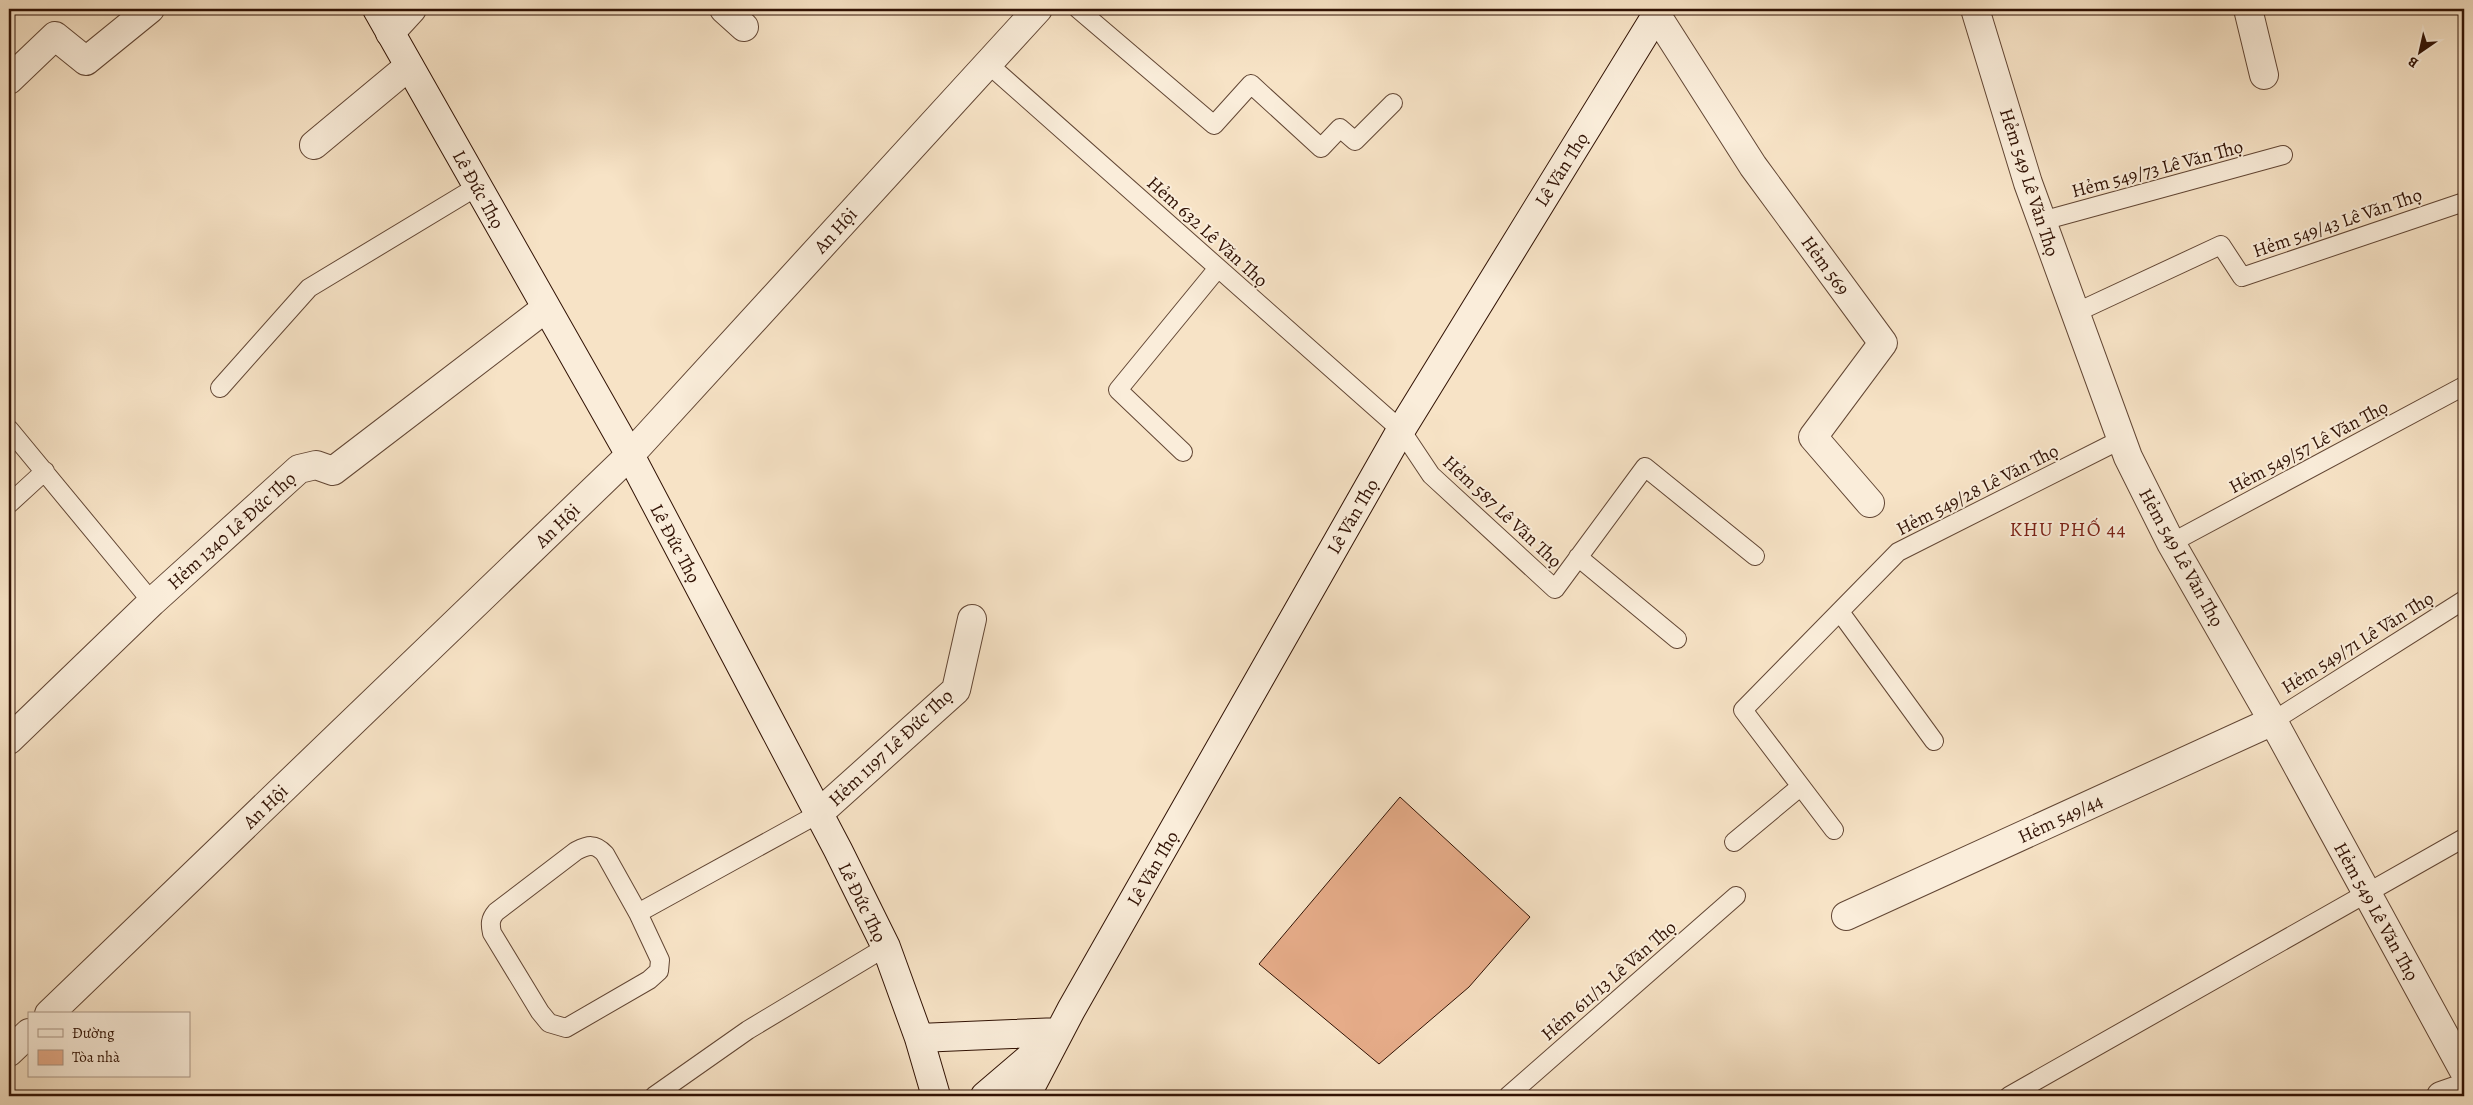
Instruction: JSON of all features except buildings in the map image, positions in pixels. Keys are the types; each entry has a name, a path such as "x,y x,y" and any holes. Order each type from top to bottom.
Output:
{"street":[{"path":"9,80 55,36 86,61 150,9"},
{"name":"Lê Đức Thọ","path":"377,9 630,455 886,946 919,1038 936,1096"},
{"path":"390,32 412,9"},
{"path":"724,9 744,27"},
{"name":"An Hội","path":"51,1012 630,455 1038,9"},
{"name":"Hẻm 549 Lê Văn Thọ","path":"1975,9 2042,222 2128,457 2171,543 2273,721 2464,1072"},
{"path":"2248,9 2264,75"},
{"name":"Lê Văn Thọ","path":"1026,1096 1059,1032 1401,430 1658,12"},
{"name":"Hẻm 569","path":"1658,12 1753,166 1884,343 1813,437 1870,504"},
{"path":"314,145 410,66"},
{"name":"Hẻm 1340 Lê Đức Thọ","path":"9,740 152,602 299,469 316,465 333,471 546,308"},
{"name":"Hẻm 1197 Lê Đức Thọ","path":"818,814 956,690 972,619"},
{"name":"Hẻm 549/44","path":"1846,916 2273,721"},
{"path":"919,1038 1059,1032"},
{"path":"985,1096 1059,1032"},
{"path":"9,1052 28,1034"},
{"path":"2441,1096 2464,1088"}],"lane":[{"path":"1078,9 1214,125 1251,84 1321,148 1340,128 1355,141 1393,102"},
{"name":"Hẻm 632 Lê Văn Thọ","path":"987,63 1401,430"},
{"name":"Hẻm 549/73 Lê Văn Thọ","path":"2042,222 2283,155"},
{"path":"220,388 309,288 478,186"},
{"name":"Hẻm 549/43 Lê Văn Thọ","path":"2075,314 2221,245 2242,277 2464,202"},
{"path":"1183,452 1118,390 1218,268"},
{"name":"Hẻm 549/57 Lê Văn Thọ","path":"2171,543 2464,386"},
{"path":"9,430 152,602"},
{"name":"Hẻm 587 Lê Văn Thọ","path":"1401,430 1431,475 1555,588 1646,467 1755,556"},
{"name":"Hẻm 549/28 Lê Văn Thọ","path":"1834,830 1743,710 1898,552 2122,439"},
{"path":"9,504 45,471"},
{"name":"Hẻm 587 Lê Văn Thọ","path":"1578,557 1677,639"},
{"name":"Hẻm 549/71 Lê Văn Thọ","path":"2273,721 2464,600"},
{"path":"1840,612 1934,741"},
{"path":"1734,842 1800,787"},
{"path":"638,913 818,814"},
{"path":"2009,1096 2464,838"},
{"path":"587,846 599,848 605,854 638,913 660,960 659,971 649,980 566,1028 549,1023 540,1012 492,933 490,926 491,918 496,912 576,851 587,846"},
{"name":"Hẻm 611/13 Lê Văn Thọ","path":"1508,1096 1736,896"},
{"path":"654,1096 748,1030 886,946"}],"district":[{"name":"KHU PHỐ 44","path":"2068,529"}]}
